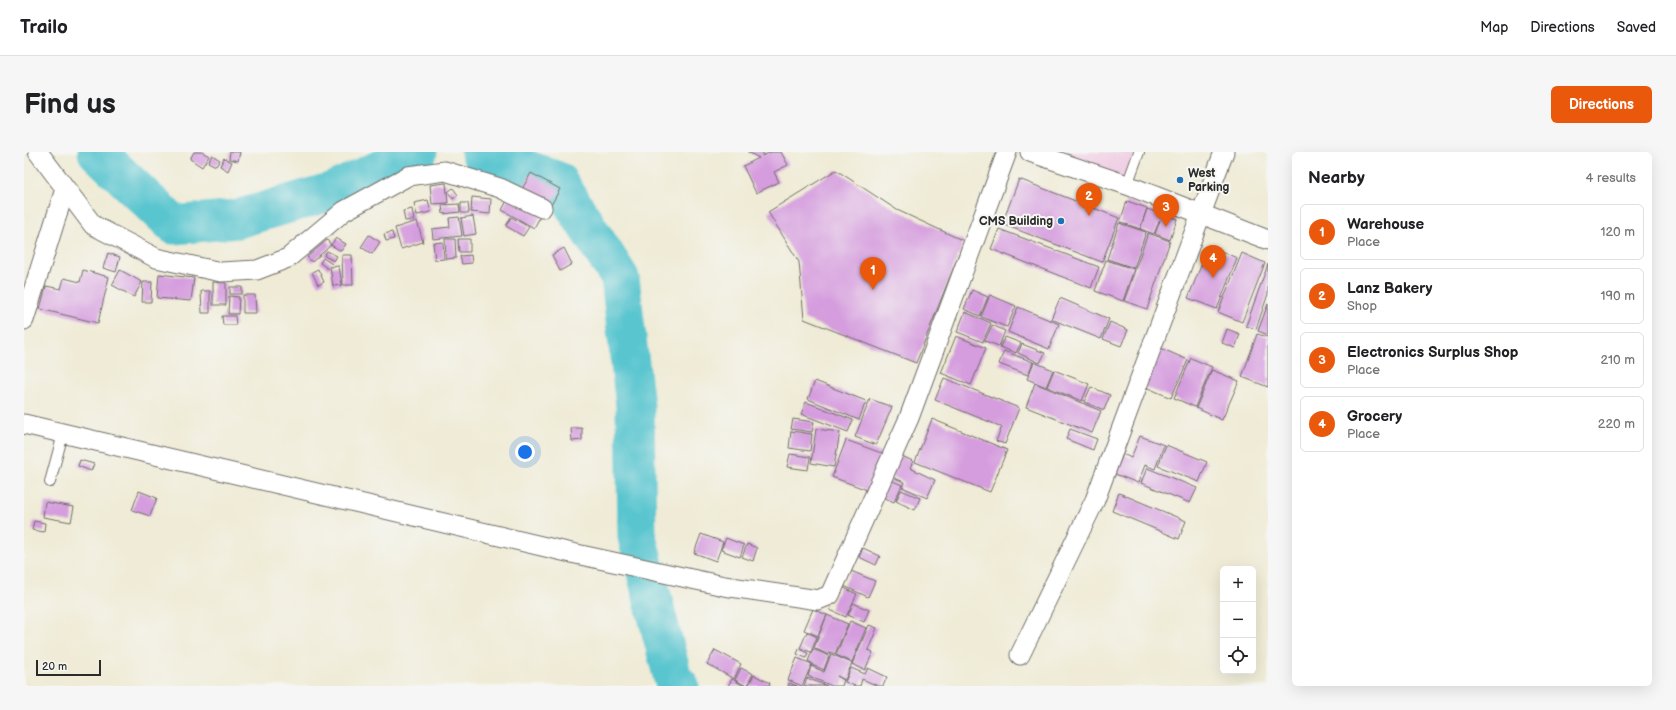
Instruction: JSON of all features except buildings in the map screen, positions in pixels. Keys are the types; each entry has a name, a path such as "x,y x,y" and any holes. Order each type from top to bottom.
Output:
{"street":[{"path":"38,152 93,225 156,258 221,272 257,270 288,258 344,211 408,176 445,171 500,188 542,208"},
{"path":"24,424 567,552 724,586 818,600 830,595 909,418 1007,152"},
{"path":"1030,152 1127,185 1268,240"},
{"path":"1020,655 1095,500 1224,152"},
{"path":"24,320 65,189"}],"lane":[{"path":"1127,185 1139,152"},
{"path":"50,482 63,434"}],"shaded area":[{"path":"1054,152 1136,152 1125,181"}],"waterway":[{"path":"97,152 174,225 237,219 333,191 418,152"},
{"path":"480,152 558,181 620,278 635,406 637,537 673,679 680,686"}],"place":[{"name":"West Parking","path":"1180,180"},
{"name":"Lanz Bakery","path":"1089,216"},
{"name":"CMS Building","path":"1061,221"},
{"name":"Electronics Surplus Shop","path":"1166,227"},
{"name":"Grocery","path":"1213,278"},
{"name":"Warehouse","path":"873,290"}]}
